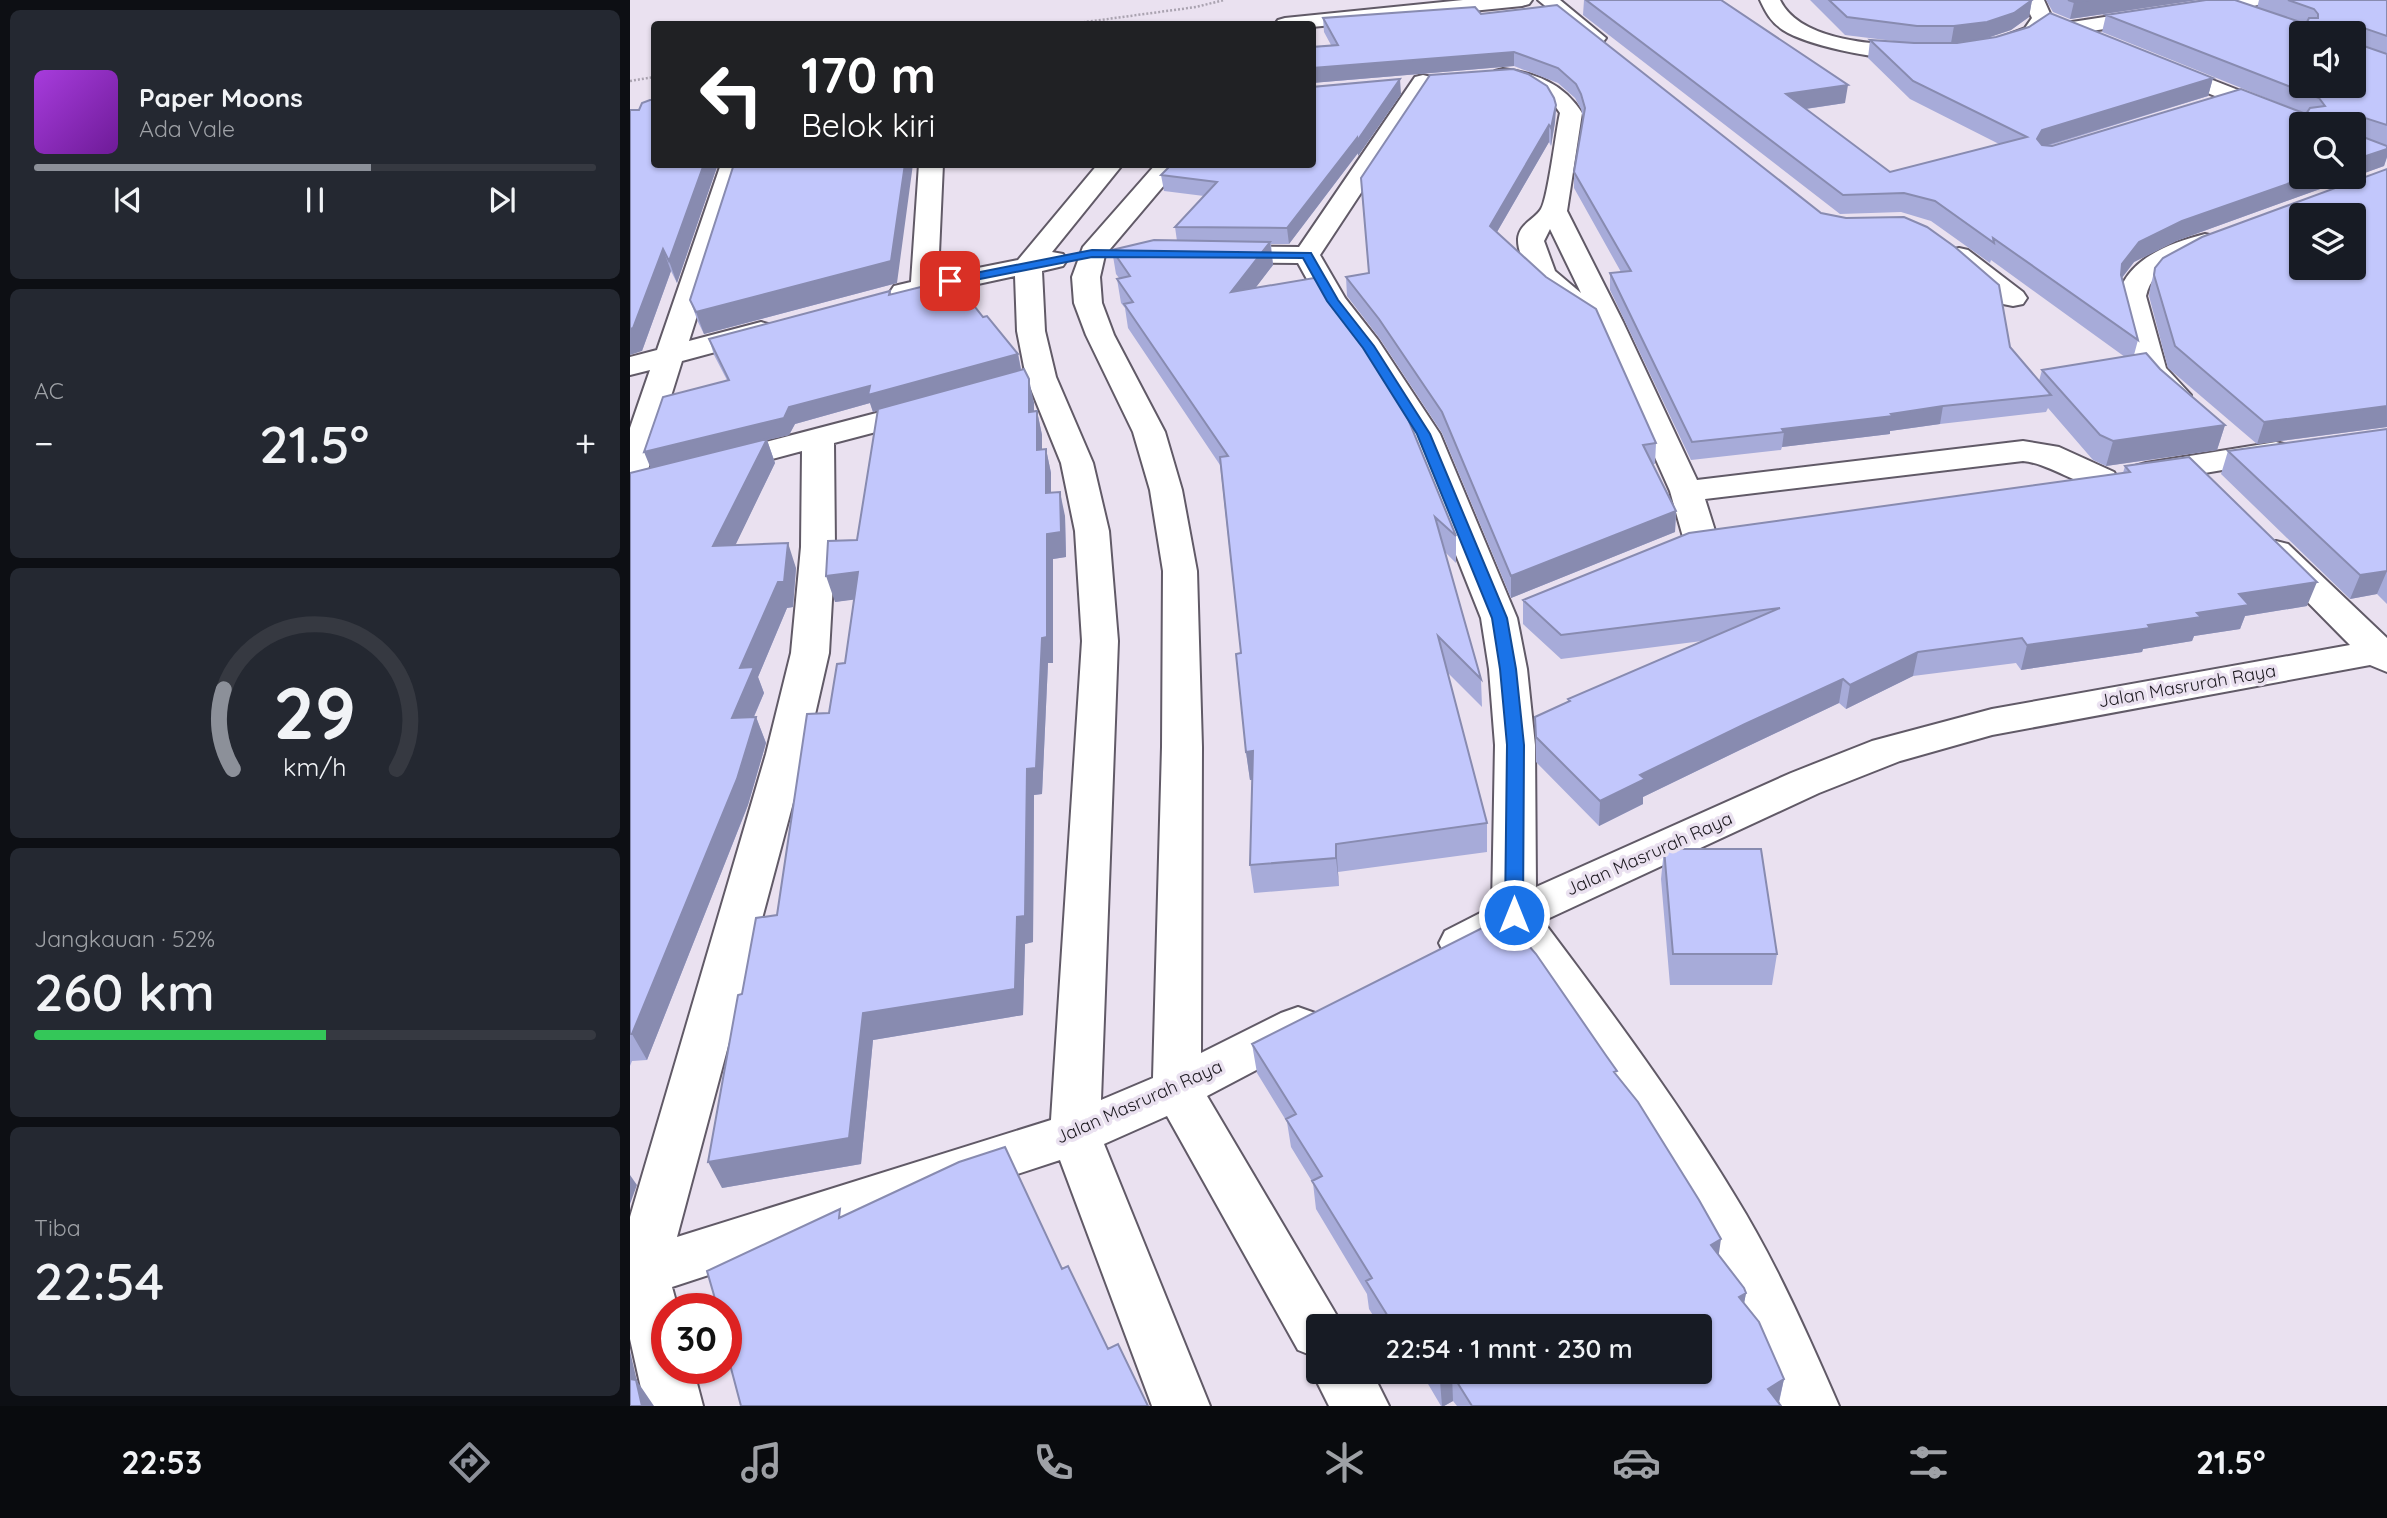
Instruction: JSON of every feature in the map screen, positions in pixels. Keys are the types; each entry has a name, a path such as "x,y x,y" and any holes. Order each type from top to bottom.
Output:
{"street":[{"path":"1315,21 1522,0"},
{"path":"1548,0 1613,51"},
{"path":"1767,1 1779,17 1802,31 1837,43 1881,51 1939,53"},
{"path":"2071,28 2221,4 2255,8"},
{"path":"1972,51 2008,43 2032,32 2037,9 2071,28 2105,42"},
{"path":"2141,57 2289,118"},
{"path":"1476,78 1523,78 1559,97 1571,113 1554,211 1533,231 1531,241 1542,274 1560,292 1609,322"},
{"path":"1307,255 1423,83"},
{"path":"2199,109 2236,97"},
{"path":"630,475 732,168"},
{"path":"924,287 931,168"},
{"path":"1108,168 1028,265 1031,331 1028,381 1079,474 1092,531 1100,641 1075,1134 1181,1406"},
{"path":"1167,168 1086,277 1088,303 1100,335 1149,432 1166,490 1180,571 1182,747 1177,1089 1308,1314"},
{"path":"1554,211 1609,322 1686,491 1701,539"},
{"path":"2194,411 2152,370 2132,296 2133,286 2146,270 2162,261 2224,235"},
{"path":"1941,243 2013,298"},
{"path":"884,298 1028,265 1106,253"},
{"path":"1186,254 1307,255"},
{"path":"1307,255 1333,301 1368,346 1424,434 1512,613 1508,669 1515,745 1514,915 1608,1044 1717,1212 1759,1291 1810,1406"},
{"path":"630,366 790,323"},
{"path":"630,487 818,440 949,403"},
{"path":"674,1406 635,1273 786,754 810,653 818,547 818,440"},
{"path":"2049,487 2190,466 2236,447 2311,448"},
{"path":"1686,491 2023,451 2048,454 2102,479"},
{"path":"2190,466 2219,495"},
{"path":"2249,525 2384,654"},
{"name":"Jalan Masrurah Raya","path":"1430,958 1514,915 1805,783 1886,751 1992,722 2384,654"},
{"name":"Jalan Masrurah Raya","path":"635,1273 1075,1134 1177,1089 1334,1008"},
{"path":"1347,1384 1360,1406"}],"path":[{"path":"1093,21 1196,7 1224,0"},
{"path":"630,81 651,78"}],"building":[{"path":"1586,0 1721,0 1848,85 1786,94 1890,172 2027,137 1913,81 1870,40 1957,43 1996,37 2029,27 2050,13 2213,78 2042,130 2037,139 2042,145 2052,146 2241,89 2301,112 2289,112 2289,183 2182,221 2139,242 2122,264 2121,275 2138,340 1993,238 1994,243 1935,201 1904,193 1843,195"},
{"path":"1829,0 2032,0 2014,13 1987,22 1954,26 1917,26 1847,17"},
{"path":"2206,0 2235,0 2297,21 2289,21 2289,86 2106,15"},
{"path":"2288,0 2387,0 2387,36 2366,29 2366,21 2308,21 2309,18 2318,18 2314,9"},
{"path":"1557,5 1821,213 1846,218 1904,217 1927,227 1999,285 2010,347 2051,395 1943,406 1891,414 1893,416 1782,429 1784,432 1692,442 1610,273 1631,271 1574,172 1585,108 1576,84 1558,68 1514,52 1316,68 1316,47 1338,45 1323,18 1475,7 1481,14"},
{"path":"2366,47 2387,54 2387,125 2366,118 2366,112 2307,112 2310,108 2325,106 2319,98 2366,98"},
{"path":"1513,69 1528,74 1547,86 1556,105 1551,128 1549,125 1490,226 1546,277 1596,309 1656,443 1643,445 1676,511 1511,576 1442,412 1379,319 1346,277 1369,273 1361,178 1430,75"},
{"path":"1400,79 1357,141 1357,138 1287,228 1175,227 1217,182 1161,175 1168,168 1316,168 1316,87"},
{"path":"651,100 651,168 703,168 669,261 663,249 633,328 630,329 630,110 639,110 642,103"},
{"path":"2366,138 2387,146 2387,149 2366,156"},
{"path":"733,168 904,168 891,261 696,312 690,300"},
{"path":"2387,169 2387,406 2264,422 2175,346 2154,275 2155,268 2163,258 2202,237 2289,205 2289,280 2366,280 2366,203 2294,203 2333,189 2366,189 2366,177"},
{"path":"1154,240 1270,242 1231,292 1314,278 1351,326 1404,409 1456,536 1435,517 1481,679 1438,636 1487,823 1336,844 1336,858 1250,865 1253,751 1246,752 1236,654 1241,653 1220,457 1228,456 1124,304 1133,302 1117,279 1130,276 1112,250"},
{"path":"953,279 983,317 987,316 1018,354 868,395 870,386 789,407 784,418 644,452 663,397 729,380 709,339 890,291 889,295"},
{"path":"2146,353 2160,369 2225,425 2113,441 2100,435 2042,370"},
{"path":"1024,369 1029,379 1029,412 1037,411 1037,450 1046,449 1046,493 1060,492 1061,532 1047,534 1047,637 1042,638 1036,768 1027,769 1025,916 1017,917 1015,989 863,1013 849,1138 708,1162 738,995 742,994 756,918 777,915 807,714 829,713 837,664 845,663 858,572 826,576 828,541 857,540 878,409"},
{"path":"2387,429 2387,571 2360,575 2228,451"},
{"path":"767,439 713,546 788,543 784,582 778,582 740,668 754,667 732,718 756,717 737,779 630,1034 630,473"},
{"path":"2189,457 2317,582 2239,594 2249,605 2197,613 2201,617 2148,625 2150,628 2027,645 2022,638 1918,652 1850,685 1843,679 1745,724 1640,775 1645,779 1600,801 1536,737 1535,717 1570,701 1568,699 1780,608 1561,635 1523,600 1689,533 2130,472 2125,466"},
{"path":"1664,849 1761,849 1777,954 1673,954"},
{"path":"1504,917 1536,954 1617,1071 1614,1072 1638,1102 1699,1200 1721,1239 1711,1245 1744,1288 1746,1293 1739,1297 1759,1322 1784,1379 1768,1389 1781,1406 1472,1406 1458,1384 1712,1384 1712,1314 1387,1314 1366,1281 1372,1278 1312,1181 1322,1176 1286,1119 1296,1114 1252,1044"},
{"path":"1005,1147 1062,1269 1068,1266 1108,1349 1118,1344 1148,1406 741,1406 735,1384 742,1384 742,1293 713,1293 707,1271 840,1209 839,1218 959,1162"},
{"path":"630,1379 636,1380 642,1406 630,1406"}],"route":[{"path":"950,281 1092,253 1307,255 1333,301 1368,346 1424,434 1499,618 1508,669 1515,745 1514,915"}]}
